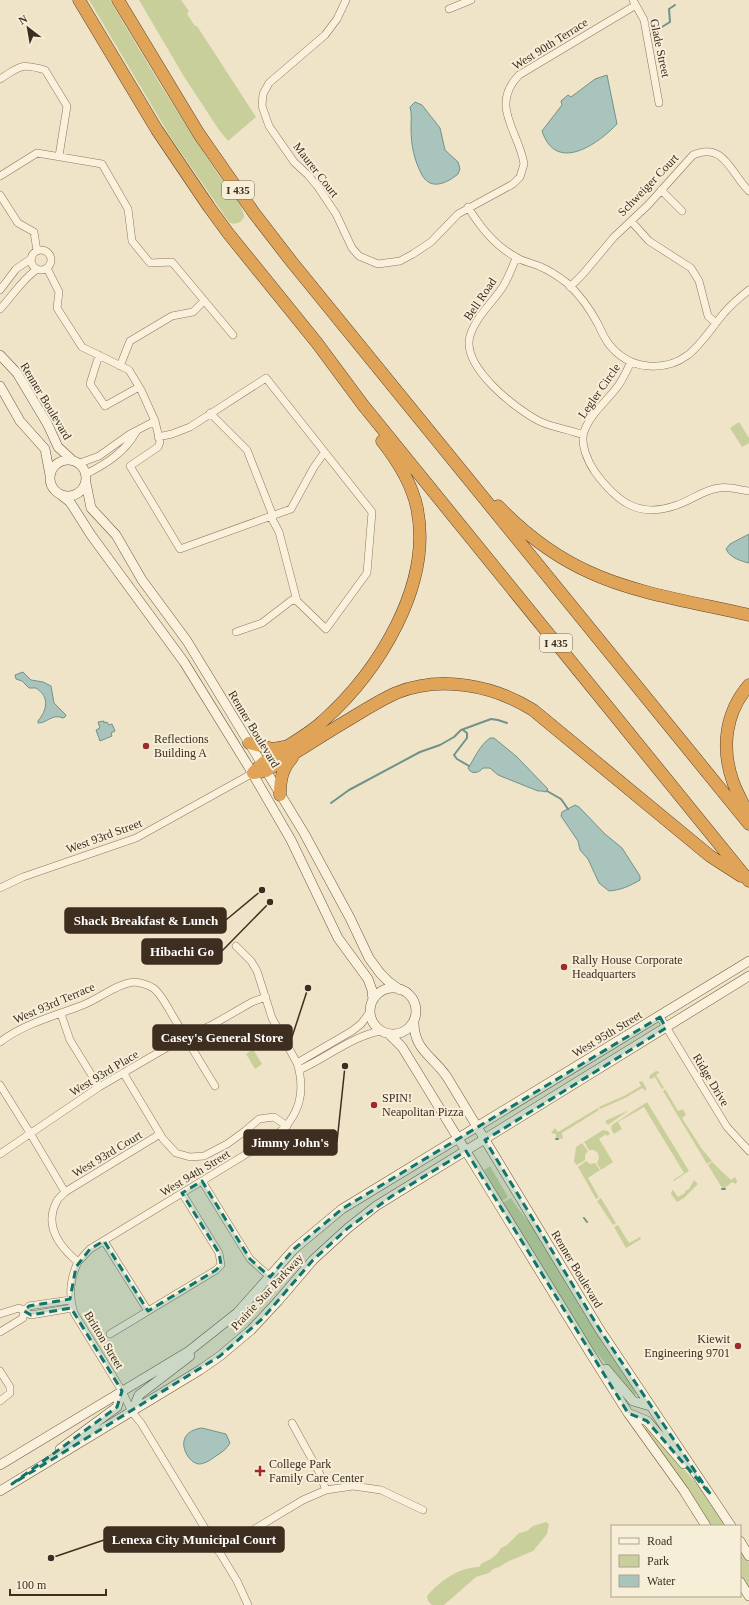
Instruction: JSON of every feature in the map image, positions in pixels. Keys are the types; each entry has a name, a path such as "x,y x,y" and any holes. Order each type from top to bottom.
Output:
{"highway":[{"name":"I 435","path":"79,0 157,130 228,233 317,343 363,406 749,881"},
{"name":"I 435","path":"118,0 179,103 226,174 305,279 749,824"},
{"path":"280,795 280,781 282,772 294,748 339,707 370,670 394,631 404,609 415,575 420,536 417,507 412,491 391,452 362,414 363,406"},
{"path":"469,479 481,485 499,507 537,541 590,573 628,586 749,615"},
{"path":"253,773 294,748 397,693 442,684 470,685 485,688 519,701 533,710 710,856 749,881"},
{"path":"749,685 742,694 728,723 726,743 733,782 749,816"},
{"path":"249,743 273,749 294,748"}],"main road":[{"name":"Renner Boulevard","path":"0,355 17,373 48,425 58,447 75,461"},
{"path":"0,386 20,421 45,449 51,485 56,492 60,495 66,496 76,494 81,491 86,479 85,469 75,461 58,462 54,466 50,475"},
{"name":"Renner Boulevard","path":"86,479 91,508 116,535 142,580 187,641 304,832 350,918 369,958 380,973 400,990"},
{"name":"Renner Boulevard","path":"60,495 70,502 100,547 184,662 253,773 291,840 338,938 368,979 372,990 373,1000"},
{"name":"West 95th Street","path":"477,1127 660,1017 749,961"},
{"path":"485,1140 749,976"},
{"path":"384,990 400,990 409,995 415,1004 414,1020 403,1032 389,1034 380,1031 373,1024 370,1012 373,1000 384,990"},
{"name":"Renner Boulevard","path":"414,1020 417,1042 442,1071 600,1330 730,1525"},
{"path":"389,1034 402,1047 628,1413 684,1491 705,1525"},
{"name":"Prairie Star Parkway","path":"0,1465 189,1351 242,1308 294,1249 342,1209 477,1127"},
{"name":"Prairie Star Parkway","path":"0,1491 200,1370 235,1344 262,1318 312,1260 364,1215 392,1196 485,1140"},
{"path":"132,1412 139,1395 190,1356 218,1329"},
{"path":"583,1342 633,1401 650,1406"},
{"path":"12,1484 117,1407 122,1391"},
{"path":"628,1413 648,1421 711,1495"},
{"path":"741,1543 749,1556"},
{"path":"741,1584 749,1596"}],"street":[{"name":"Maurer Court","path":"346,0 337,19 325,35 269,83 263,94 262,106 268,126 294,162 318,187 336,214 352,248 359,256 370,262 378,264 400,261 413,254 431,242 458,214 468,207"},
{"path":"449,10 471,0"},
{"name":"West 90th Terrace","path":"468,207 513,184 520,177 522,172 523,160 506,108 506,95 511,83 519,75 634,2"},
{"name":"Glade Street","path":"634,2 644,20 659,103"},
{"path":"0,79 20,67 28,65 45,70 67,106 59,156"},
{"name":"Schweiger Court","path":"570,286 583,274 614,237 662,190 686,161 693,155 705,151 713,152 728,162 738,178 749,191"},
{"path":"0,176 37,153 102,164 128,209 132,241 150,263 172,262 233,335"},
{"path":"662,190 682,211"},
{"path":"0,195 18,223 34,232 37,251 32,258 16,269 0,290"},
{"path":"468,207 489,236 502,248 516,258 541,267 554,274 570,286 588,306 608,342 620,355 631,362 640,365 667,365 678,361 694,351 731,305 749,290"},
{"path":"631,221 649,240 691,268 699,281 708,316 716,324"},
{"path":"32,258 32,264 37,269 42,270 47,268 51,261 50,255 46,251 37,251"},
{"name":"Bell Road","path":"516,258 503,287 472,331 469,346 472,356 484,376 494,388 516,407 548,425 583,434"},
{"path":"47,268 59,292 57,308 82,347 129,370 139,387 155,421 160,442 158,447 130,466 180,549 291,509 324,453"},
{"path":"0,308 12,296 23,281 37,269"},
{"path":"120,366 130,341 172,316 193,312 204,301"},
{"path":"99,355 90,384 105,406 139,387"},
{"name":"Legler Circle","path":"631,362 619,385 592,418 583,434 586,456 600,479 616,497 644,510 652,510 678,505 705,491 719,488 749,491"},
{"path":"158,437 168,435 190,426 210,413 266,378 372,512 367,573 326,629 297,601 279,532 247,450 210,413"},
{"path":"75,461 99,456 136,431 155,421"},
{"path":"86,479 115,456 131,440 136,431"},
{"path":"236,632 262,624 292,600 297,601"},
{"name":"West 93rd Street","path":"0,888 23,877 136,838 253,773"},
{"name":"West 94th Street","path":"78,1262 90,1249 104,1240 271,1139 287,1126 293,1117 299,1103 301,1089 297,1063 278,1030 257,971 251,961 236,946"},
{"name":"West 93rd Terrace","path":"0,1042 10,1034 39,1020 61,1014 90,1003 117,986 134,982 154,988 185,1037"},
{"name":"West 93rd Place","path":"0,1154 30,1132 99,1087 124,1074 185,1037 212,1025 252,1002 266,997"},
{"path":"297,1063 352,1031 361,1024 370,1012"},
{"path":"61,1014 70,1040 99,1087"},
{"name":"Ridge Drive","path":"660,1017 726,1128 749,1151"},
{"path":"299,1070 321,1060 361,1036 380,1031"},
{"path":"185,1037 215,1086"},
{"path":"124,1074 160,1134 176,1153 190,1157 204,1156 227,1144 259,1119 274,1117 287,1126"},
{"path":"0,1085 30,1132 65,1192 57,1201 51,1222 56,1236 66,1252 78,1262"},
{"name":"West 93rd Court","path":"65,1192 160,1134"},
{"path":"202,1181 250,1259 270,1277"},
{"path":"110,1334 216,1270 221,1265 219,1253 182,1193"},
{"path":"104,1240 148,1311"},
{"name":"Britton Street","path":"78,1262 71,1280 70,1300 72,1308 122,1391 132,1412 141,1423 241,1588 248,1605"},
{"path":"0,1332 23,1318 24,1311 29,1306 70,1300"},
{"path":"0,1314 19,1308 31,1315 72,1308"},
{"path":"0,1371 10,1387 10,1393 0,1401"},
{"path":"292,1423 319,1472 326,1490"},
{"path":"218,1551 303,1500 326,1490 353,1486 381,1490 423,1510"}],"highlighted area":[{"path":"660,1017 666,1028 485,1140 600,1330 711,1495 647,1421 628,1413 466,1151 392,1196 348,1228 313,1260 263,1318 220,1356 12,1484 117,1407 122,1391 71,1308 31,1315 24,1311 29,1306 70,1299 76,1267 90,1249 104,1241 148,1311 216,1270 221,1265 219,1253 182,1193 202,1181 250,1259 270,1277 294,1249 342,1209"}],"green space":[{"path":"89,0 110,0 175,108 241,207 244,217 240,222 234,224 229,222 171,138"},
{"path":"139,0 181,0 189,11 187,14 195,26 197,26 256,117 228,141 219,130 183,75"},
{"path":"739,422 749,438 749,443 742,447 730,428"},
{"path":"253,1049 262,1064 255,1069 246,1054"},
{"path":"656,1071 660,1072 656,1075 664,1088 662,1089 655,1077 651,1079 649,1078 650,1075"},
{"path":"640,1081 643,1082 646,1091 642,1088 625,1098 600,1109 599,1107 624,1096 641,1086"},
{"path":"665,1089 678,1111 683,1109 686,1115 682,1118 702,1149 712,1161 707,1164 663,1091"},
{"path":"647,1102 689,1171 674,1181 673,1180 684,1173 644,1107 618,1122 622,1129 614,1134 611,1129 612,1125"},
{"path":"598,1108 599,1110 562,1133 563,1139 556,1138 556,1134 551,1133 555,1128 558,1132"},
{"path":"629,1110 608,1125 605,1121"},
{"path":"603,1130 608,1131 610,1134 607,1136 606,1134 599,1139 613,1162 601,1170 597,1163 599,1158 598,1153 594,1150 589,1150 584,1142"},
{"path":"582,1143 588,1151 585,1155 585,1160 577,1165 574,1162 576,1147"},
{"path":"586,1161 590,1164 595,1163 600,1170 588,1178 599,1197 596,1199 578,1167"},
{"path":"712,1162 731,1180 735,1177 737,1181 736,1184 732,1182 725,1188 722,1188 708,1165"},
{"path":"490,1166 508,1197 502,1201 484,1170"},
{"path":"694,1180 698,1184 684,1198 677,1202 671,1194 672,1190 678,1197 689,1189"},
{"path":"511,1198 536,1232 634,1389 636,1394 633,1396 588,1343 502,1203"},
{"path":"601,1198 616,1223 613,1225 597,1201"},
{"path":"618,1225 629,1243 640,1237 641,1239 626,1248 614,1227"},
{"path":"645,1425 701,1489 725,1525 709,1525 646,1430"},
{"path":"546,1522 549,1524 547,1534 533,1551 493,1569 489,1573 476,1577 444,1605 432,1605 428,1601 427,1596 444,1580 464,1569 479,1567 482,1563 491,1559 497,1554 501,1548 507,1545 519,1533 527,1531 533,1526"},
{"path":"741,1550 749,1563 749,1590 741,1578"}],"water":[{"path":"607,75 617,124 599,140 578,151 567,153 557,151 548,144 542,131 562,105 561,101 568,95 571,97 595,79"},
{"path":"415,102 422,105 440,128 445,150 458,162 460,169 458,174 439,184 430,183 426,180 417,164 412,140 410,107"},
{"path":"749,534 749,563 733,557 726,549 730,544"},
{"path":"23,672 31,680 43,682 51,686 54,703 66,715 65,717 56,717 38,723 45,708 45,699 36,688 29,688 22,681 16,679 15,675"},
{"path":"104,721 104,723 107,722 109,725 112,724 115,731 111,733 112,736 100,741 96,730 100,728 98,722"},
{"path":"490,738 494,738 516,756 548,789 546,792 538,791 498,775 490,768 483,768 479,771 471,772 468,768 483,745"},
{"path":"575,805 579,807 605,834 622,848 640,876 640,880 618,890 609,891 599,883 588,859 580,850 578,841 561,816 562,812"},
{"path":"202,1428 226,1434 230,1443 224,1450 212,1459 199,1464 190,1459 186,1453 184,1441 187,1435 192,1431"}],"waterway":[{"path":"649,35 670,22 669,9 675,5"},
{"path":"331,803 349,790 420,752 440,745 454,737 461,730 491,719 507,723"},
{"path":"463,730 467,733 467,738 454,755 457,759 469,766"},
{"path":"547,791 561,799 568,809"},
{"path":"584,1218 587,1222"}],"place":[{"name":"Reflections Building A","path":"146,746"},
{"name":"Shack Breakfast & Lunch","path":"262,890"},
{"name":"Hibachi Go","path":"270,902"},
{"name":"Rally House Corporate Headquarters","path":"564,967"},
{"name":"Casey's General Store","path":"308,988"},
{"name":"Jimmy John's","path":"345,1066"},
{"name":"SPIN! Neapolitan Pizza","path":"374,1105"},
{"name":"Kiewit Engineering 9701","path":"738,1346"},
{"name":"College Park Family Care Center","path":"260,1471"},
{"name":"Lenexa City Municipal Court","path":"51,1558"}]}
